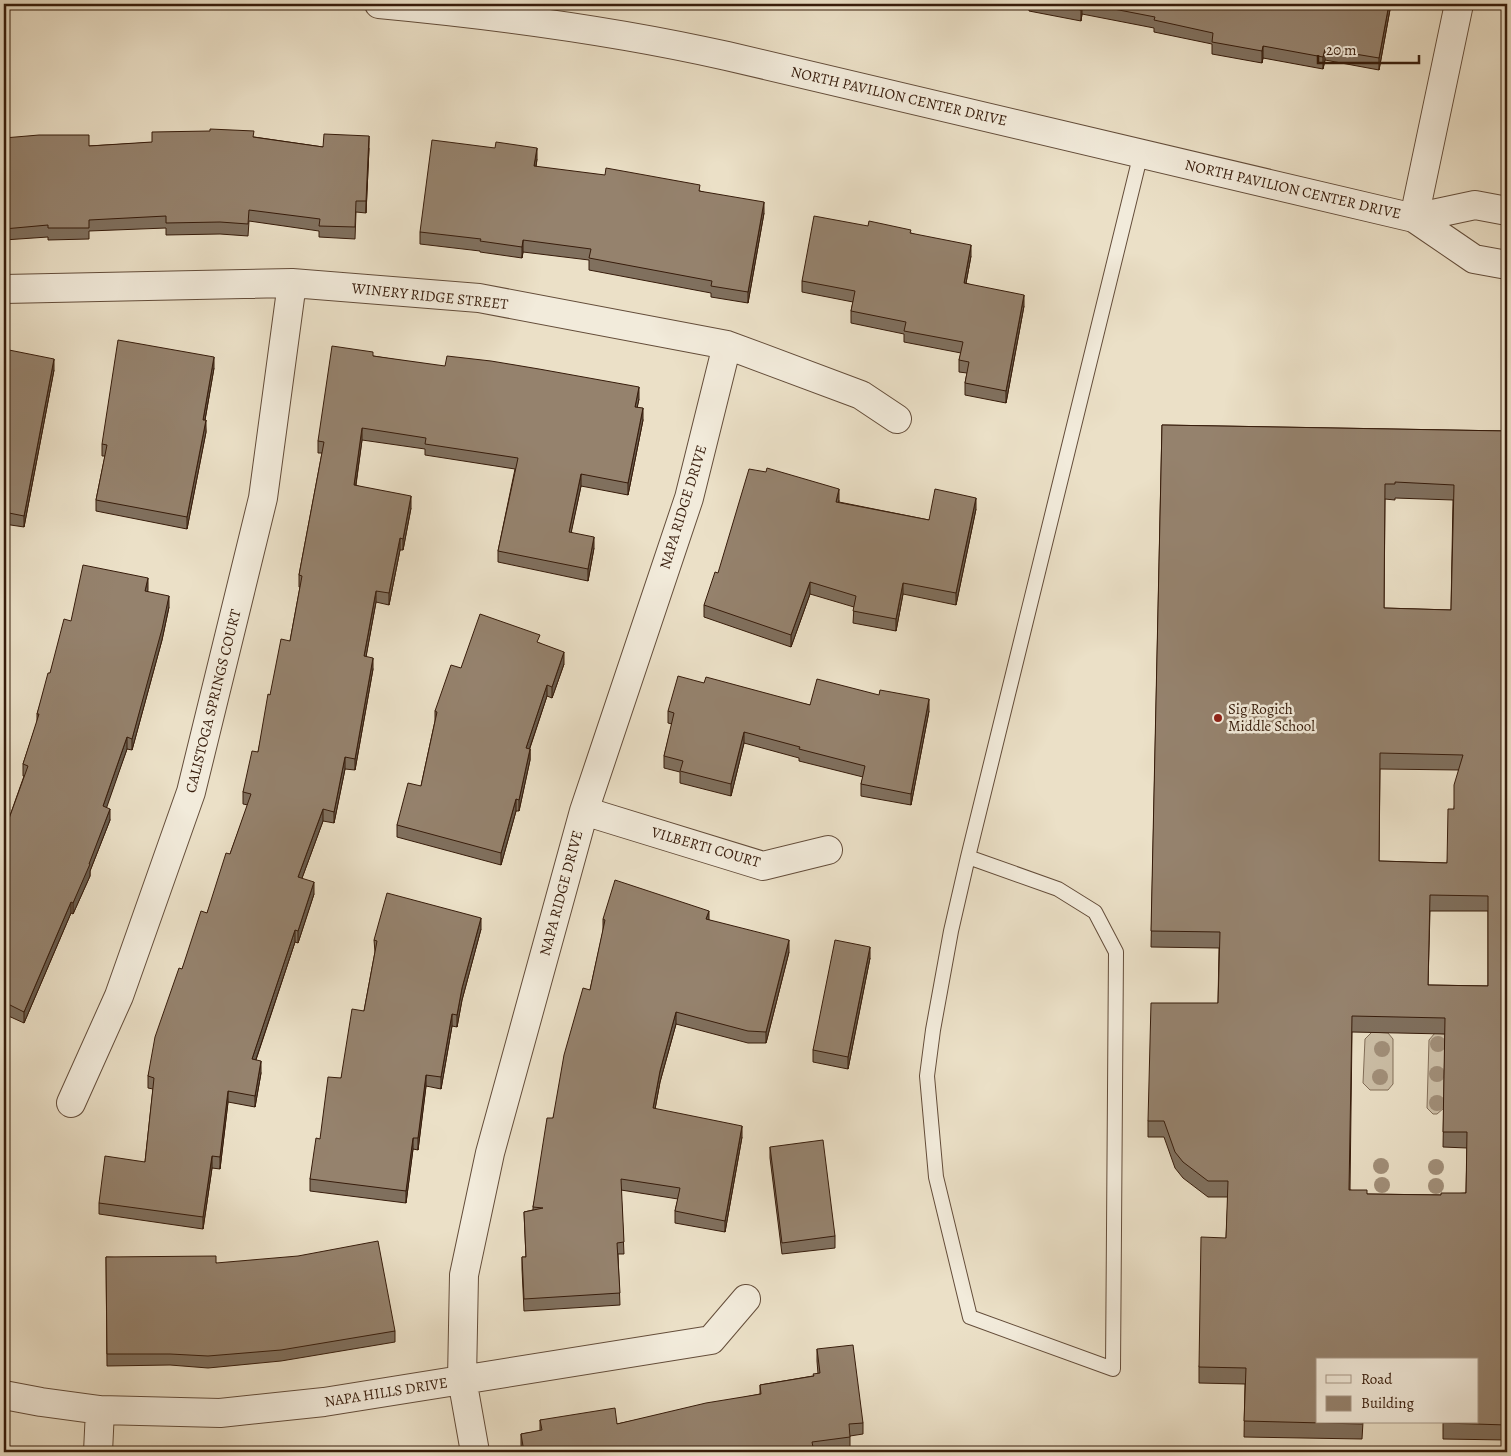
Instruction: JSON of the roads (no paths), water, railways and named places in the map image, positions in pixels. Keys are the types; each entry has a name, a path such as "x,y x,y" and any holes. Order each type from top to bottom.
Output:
{"street":[{"name":"NORTH PAVILION CENTER DRIVE","path":"379,4 460,8 679,45 1141,152 1414,218 1474,259 1507,265"},
{"path":"1414,218 1459,4"},
{"name":"NORTH PAVILION CENTER DRIVE","path":"1414,218 1475,205 1507,211"},
{"name":"WINERY RIDGE STREET","path":"4,289 292,283 479,298 727,345 861,395 897,419"},
{"name":"CALISTOGA SPRINGS COURT","path":"72,1103 118,996 191,792 263,498 292,283"},
{"name":"NAPA RIDGE DRIVE","path":"475,1452 462,1379 464,1275 490,1153 584,811 689,498 727,345"},
{"name":"VILBERTI COURT","path":"584,811 763,866 828,850"},
{"name":"NAPA HILLS DRIVE","path":"4,1395 100,1410 220,1413 324,1402 711,1340 746,1298"},
{"path":"98,1452 100,1410"}],"lane":[{"path":"968,857 1058,888 1095,912 1116,952 1113,1369 970,1317 936,1177 927,1076 933,1030 951,931 968,857 1141,152"}],"place":[{"name":"Sig Rogich Middle School","path":"1218,718"}]}
